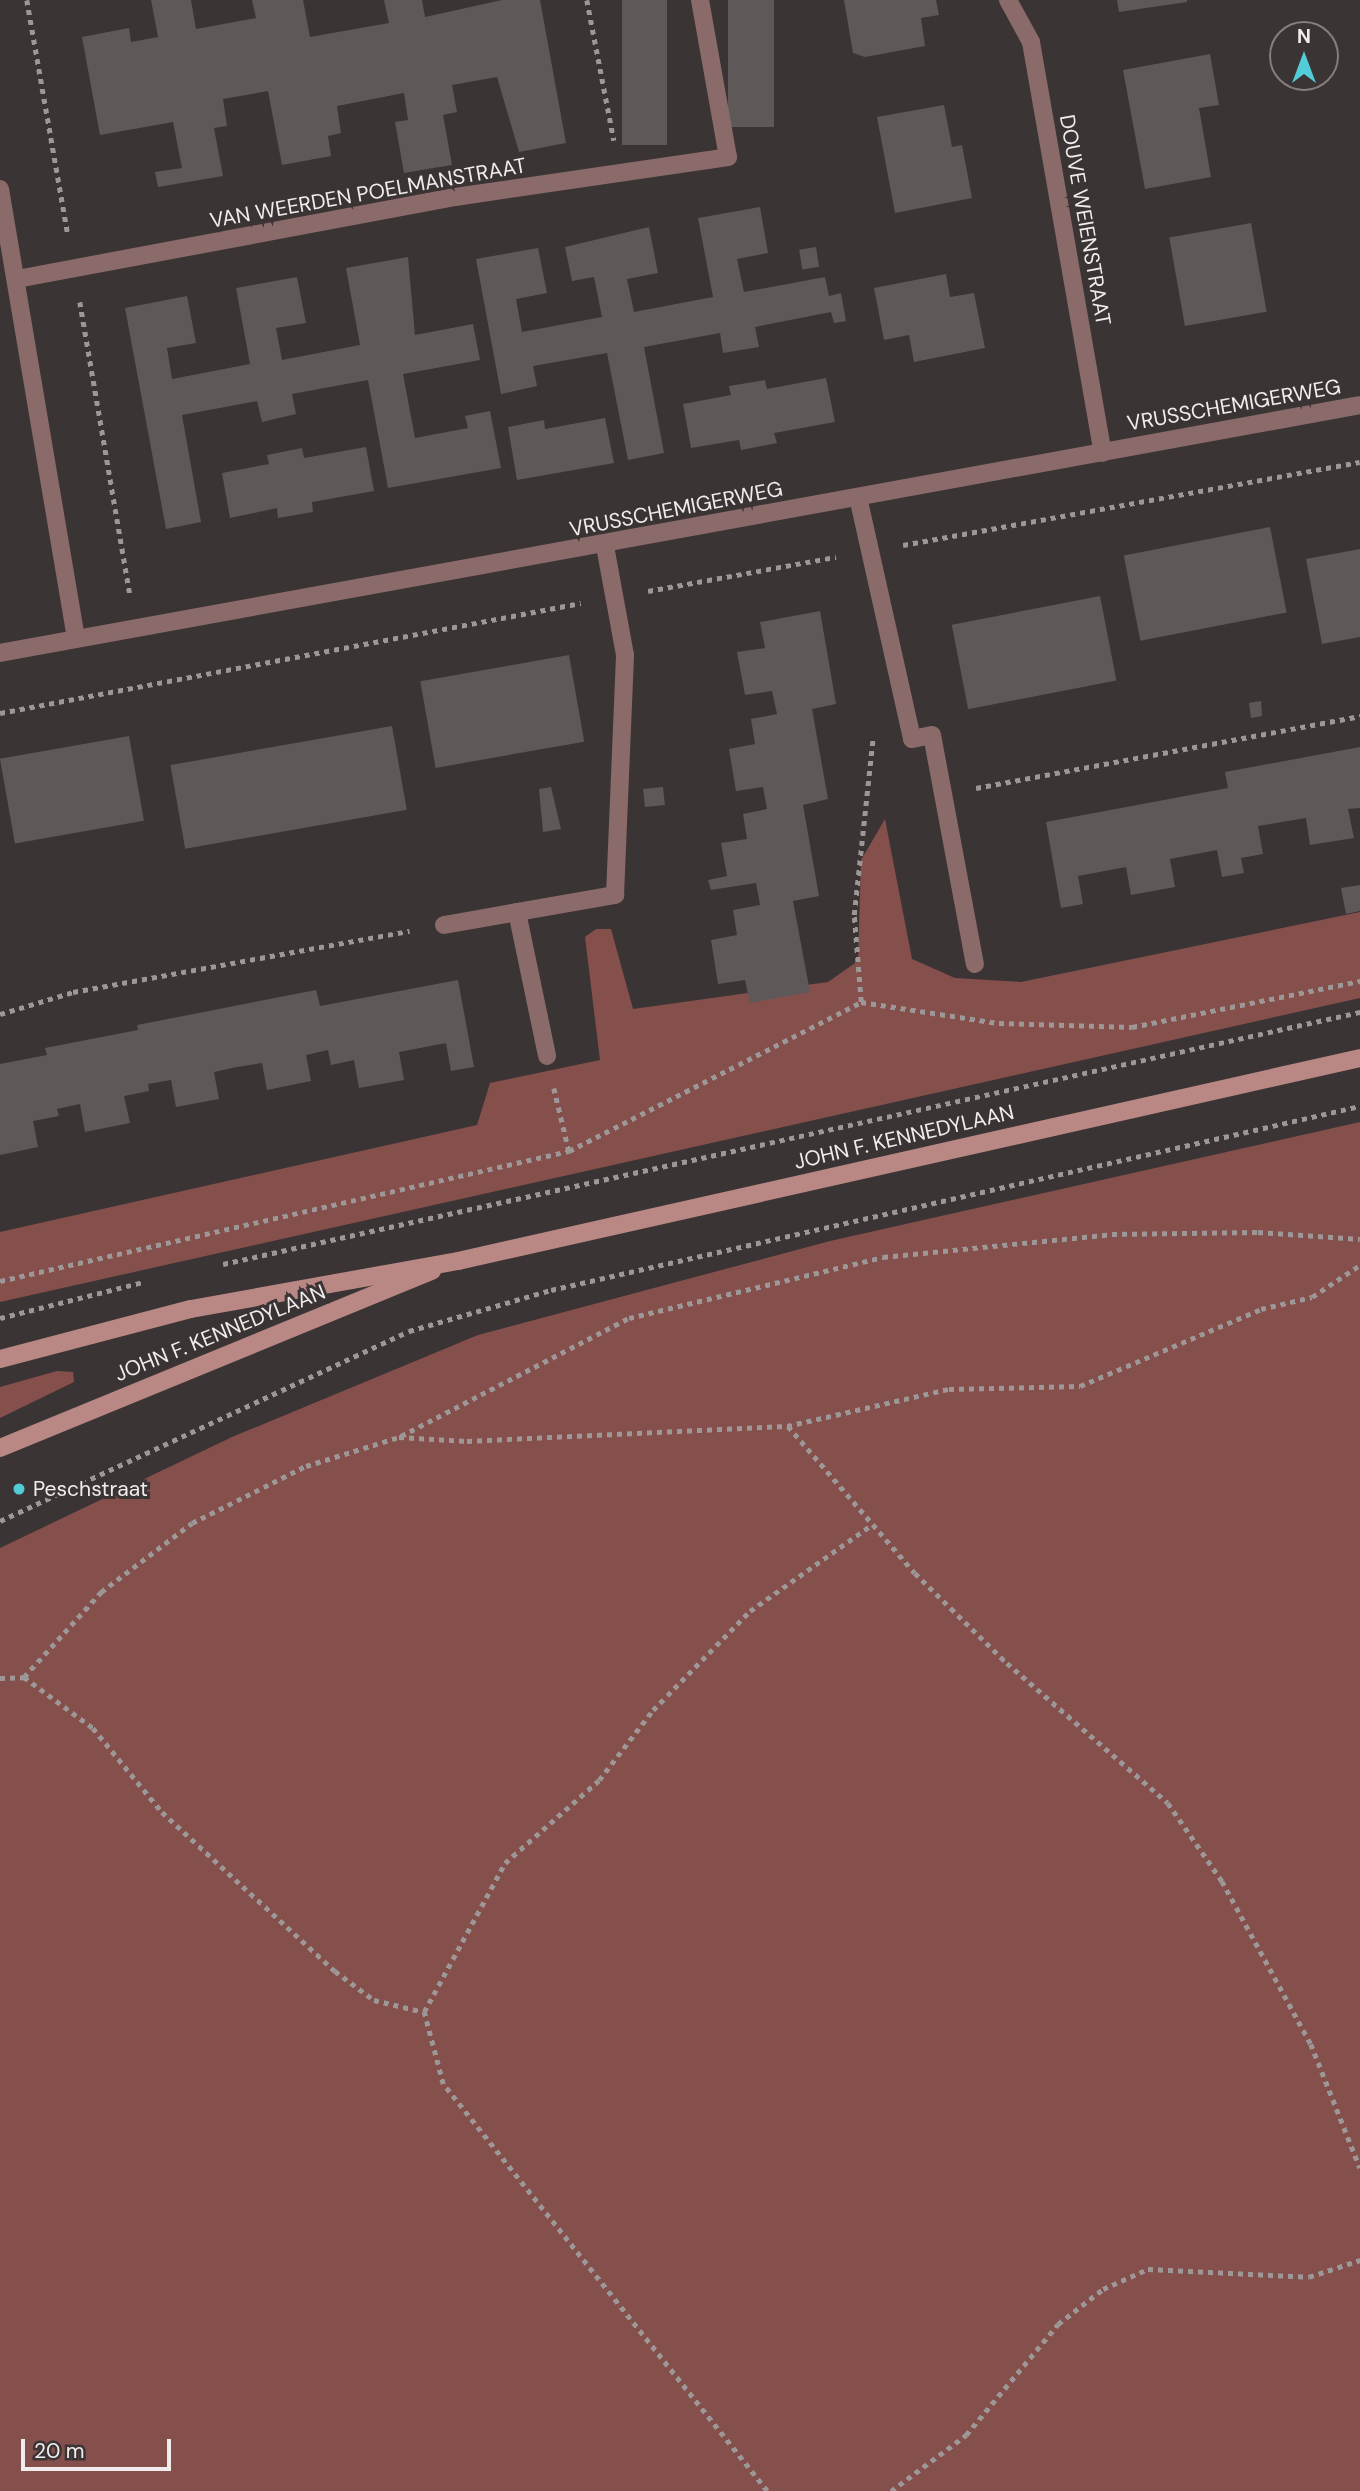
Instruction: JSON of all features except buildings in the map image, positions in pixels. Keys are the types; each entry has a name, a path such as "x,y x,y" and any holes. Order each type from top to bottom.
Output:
{"street":[{"name":"VAN WEERDEN POELMANSTRAAT","path":"17,279 455,197 620,177 728,157 700,0"},
{"name":"DOUVE WEIENSTRAAT","path":"1008,0 1031,42 1103,453"},
{"path":"0,188 76,639"},
{"name":"VRUSSCHEMIGERWEG","path":"0,653 604,546 1360,405"},
{"path":"858,497 912,739 932,735 975,964"},
{"path":"444,925 615,895 625,655 604,546"},
{"path":"517,912 547,1056"},
{"name":"JOHN F. KENNEDYLAAN","path":"0,1359 204,1306 458,1261 1360,1058"},
{"name":"JOHN F. KENNEDYLAAN","path":"0,1448 458,1261"}],"path":[{"path":"27,0 136,629"},
{"path":"587,0 620,177"},
{"path":"0,713 614,597 1360,462"},
{"path":"943,794 1360,716"},
{"path":"861,1002 854,915 874,727"},
{"path":"0,1014 73,992 444,925"},
{"path":"0,1281 569,1151 861,1002 999,1023 1132,1027 1360,981"},
{"path":"212,1266 1360,1012"},
{"path":"547,1056 569,1151"},
{"path":"0,1521 409,1331 551,1290 1360,1106"},
{"path":"24,1678 101,1592 192,1523 306,1466 399,1437 629,1318 883,1257 1112,1234 1258,1232 1360,1239"},
{"path":"399,1437 467,1441 787,1426 948,1389 1080,1386 1261,1309 1312,1297 1360,1265"},
{"path":"0,1318 158,1278"},
{"path":"787,1426 870,1526 1007,1663 1168,1803 1222,1881 1311,2044 1360,2168"},
{"path":"767,2491 443,2084 424,2012 505,1863 591,1789 653,1710 750,1611 870,1526"},
{"path":"0,1678 24,1678 93,1728 162,1812 335,1971 374,2000 424,2012"},
{"path":"891,2491 966,2435 1058,2324 1103,2289 1148,2269 1309,2277 1360,2260"}],"shaded area":[{"path":"885,819 912,959 955,978 1021,982 1360,912 1360,998 0,1302 0,1232 477,1125 490,1083 600,1060 585,937 596,929 611,929 633,1009 828,982 858,961 861,860"},
{"path":"1360,1122 1360,2491 0,2491 0,1548 232,1437 478,1335 830,1241"},
{"path":"57,1371 73,1372 74,1382 0,1418 0,1387"}],"place":[{"name":"Peschstraat","path":"19,1489"}]}
